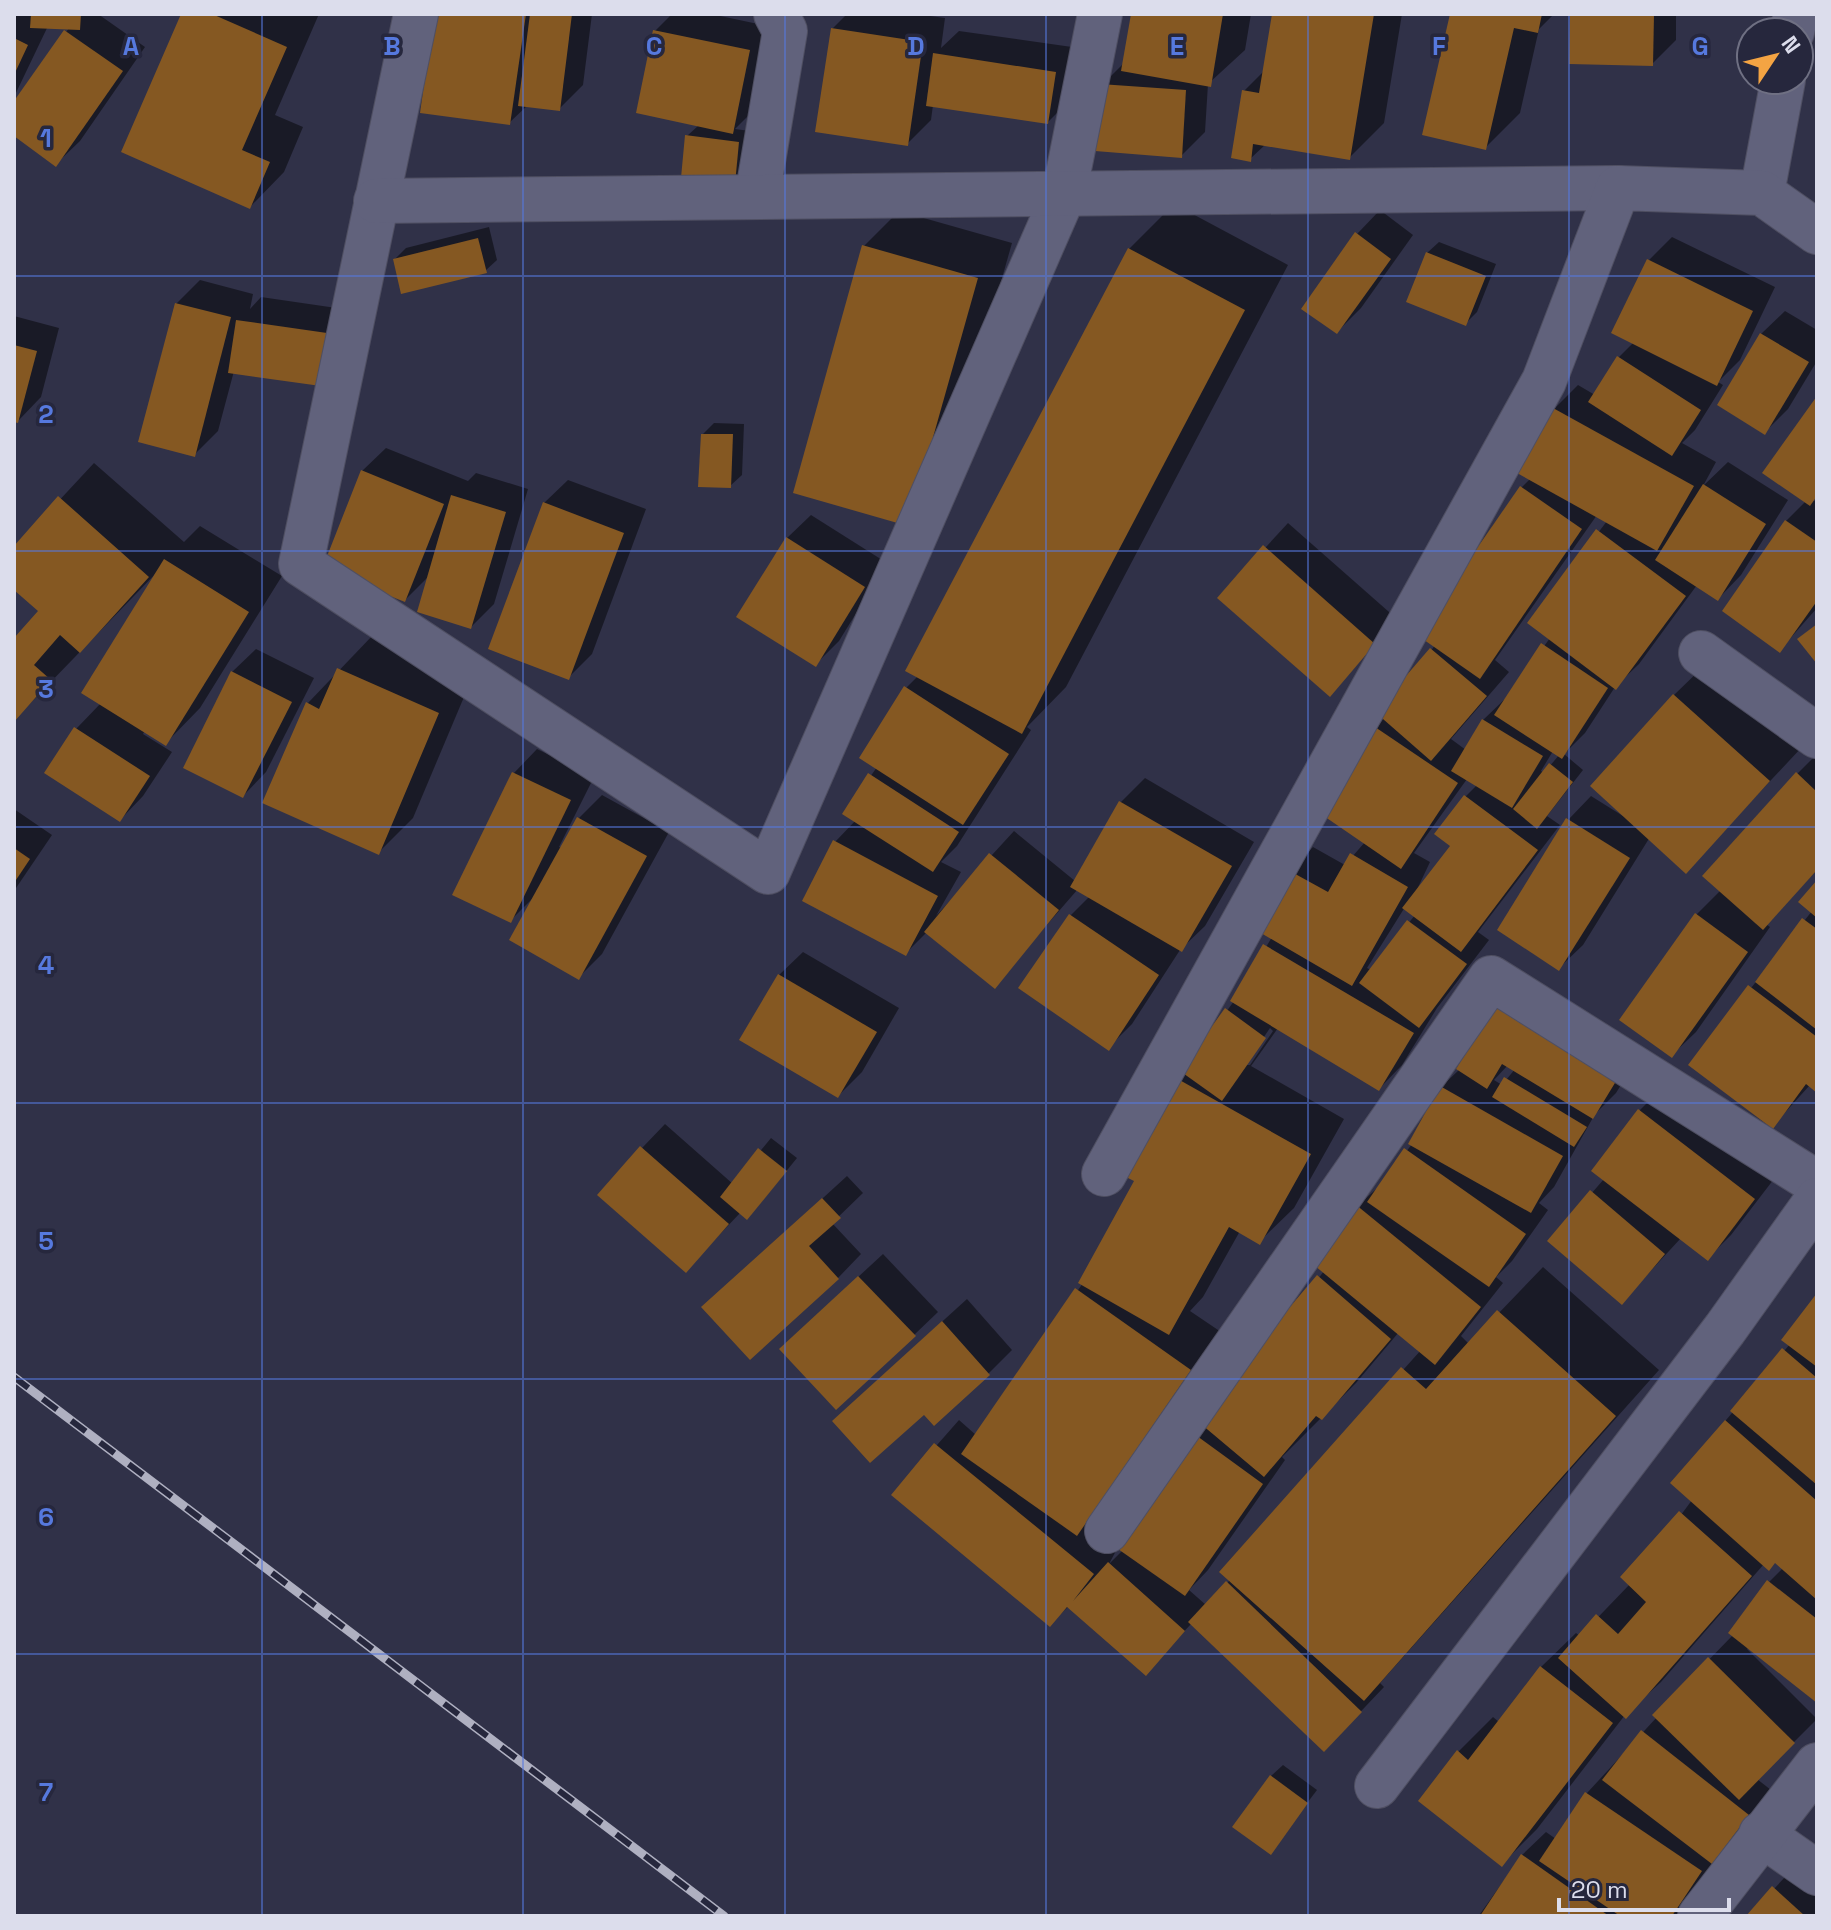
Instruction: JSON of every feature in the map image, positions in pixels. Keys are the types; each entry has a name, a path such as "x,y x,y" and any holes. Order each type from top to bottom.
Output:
{"street":[{"path":"416,14 301,564 768,872 1064,194 1100,14"},
{"path":"757,197 785,31 776,14"},
{"path":"1762,193 1780,96"},
{"path":"376,201 1618,188 1762,193 1817,232"},
{"path":"1104,1174 1544,381 1618,188"},
{"path":"1701,653 1817,736"},
{"path":"1107,1531 1491,978 1817,1183"},
{"path":"1377,1786 1725,1329 1817,1200"},
{"path":"1700,1916 1817,1765"},
{"path":"1761,1834 1817,1873"}],"building":[{"path":"31,14 81,14 80,30 30,28"},
{"path":"181,14 212,14 287,47 242,150 270,162 250,209 121,152"},
{"path":"434,14 526,14 510,125 420,113"},
{"path":"530,14 572,14 560,111 518,106"},
{"path":"1131,14 1223,14 1211,87 1121,71"},
{"path":"1272,14 1374,14 1350,160 1253,144 1251,162 1231,158 1242,90 1259,93"},
{"path":"1450,14 1542,14 1538,33 1514,28 1486,150 1422,135"},
{"path":"1570,14 1654,14 1653,66 1569,64"},
{"path":"831,28 923,42 908,146 815,132"},
{"path":"64,30 123,71 56,167 14,136 14,101"},
{"path":"653,30 750,50 733,134 636,113"},
{"path":"14,38 28,45 14,75"},
{"path":"933,53 1056,72 1048,124 926,106"},
{"path":"1100,84 1186,90 1182,158 1095,151"},
{"path":"685,135 739,142 735,184 681,178"},
{"path":"1355,232 1391,259 1337,334 1301,309"},
{"path":"478,238 487,273 401,294 393,259"},
{"path":"862,245 978,278 908,526 793,493"},
{"path":"1128,248 1245,310 1022,734 905,671"},
{"path":"1426,252 1486,276 1466,326 1406,302"},
{"path":"1647,259 1753,311 1717,386 1611,333"},
{"path":"175,303 231,317 195,457 138,442"},
{"path":"236,320 334,334 328,387 228,373"},
{"path":"1760,333 1809,362 1765,435 1717,405"},
{"path":"14,345 37,351 18,423 14,422"},
{"path":"1617,356 1701,410 1672,456 1588,402"},
{"path":"1817,396 1817,496 1810,506 1762,473"},
{"path":"1553,408 1694,486 1657,551 1517,473"},
{"path":"701,434 733,434 731,488 698,487"},
{"path":"361,470 444,504 405,602 322,569"},
{"path":"1703,484 1766,524 1718,601 1655,560"},
{"path":"1520,486 1582,529 1480,679 1417,635"},
{"path":"451,495 506,512 471,629 417,612"},
{"path":"58,496 149,577 80,653 60,635 34,665 51,680 14,722 14,638 38,611 14,590 14,546"},
{"path":"543,502 624,533 569,680 488,649"},
{"path":"1785,520 1817,542 1817,601 1780,653 1722,611"},
{"path":"1596,529 1686,596 1616,690 1527,623"},
{"path":"786,537 865,587 816,667 736,617"},
{"path":"1263,545 1375,644 1330,697 1217,598"},
{"path":"164,559 249,612 166,746 81,693"},
{"path":"1817,624 1817,664 1797,639"},
{"path":"1541,643 1608,688 1562,759 1494,715"},
{"path":"1430,648 1487,696 1431,761 1375,712"},
{"path":"337,668 439,713 379,855 262,803 306,702 319,709"},
{"path":"231,671 292,702 243,798 183,768"},
{"path":"904,686 1009,754 963,825 859,758"},
{"path":"1673,694 1770,781 1686,874 1590,786"},
{"path":"1482,719 1543,756 1512,808 1451,771"},
{"path":"74,727 150,776 120,822 44,773"},
{"path":"1375,727 1458,783 1401,869 1318,812"},
{"path":"1549,763 1573,782 1537,829 1513,809"},
{"path":"512,772 571,800 511,923 452,895"},
{"path":"1796,772 1817,792 1817,870 1763,930 1702,876"},
{"path":"868,773 959,832 933,872 842,814"},
{"path":"1464,795 1538,850 1461,952 1402,908 1450,846 1434,834"},
{"path":"1119,801 1232,866 1182,952 1070,887"},
{"path":"577,817 647,856 579,980 509,940"},
{"path":"1566,818 1630,858 1559,971 1497,930"},
{"path":"833,840 938,896 906,956 802,901"},
{"path":"14,848 30,859 14,883"},
{"path":"989,853 1059,910 995,989 924,932"},
{"path":"1350,853 1408,887 1352,986 1254,929 1288,870 1328,892"},
{"path":"1817,880 1817,918 1798,902"},
{"path":"1695,913 1748,952 1672,1058 1619,1020"},
{"path":"1069,914 1159,975 1109,1051 1018,988"},
{"path":"1802,918 1817,929 1817,1030 1755,982"},
{"path":"1407,920 1467,964 1419,1028 1359,983"},
{"path":"1263,944 1414,1033 1379,1091 1230,1001"},
{"path":"778,974 877,1032 838,1098 739,1040"},
{"path":"1748,985 1817,1037 1817,1093 1806,1084 1773,1129 1688,1065"},
{"path":"1496,1004 1618,1078 1593,1119 1502,1064 1487,1089 1456,1069"},
{"path":"1225,1008 1266,1038 1222,1101 1180,1071"},
{"path":"1504,1077 1587,1127 1574,1147 1492,1097"},
{"path":"1176,1078 1311,1154 1260,1245 1229,1227 1169,1335 1078,1283 1134,1181 1122,1175"},
{"path":"1440,1086 1563,1156 1531,1213 1408,1144"},
{"path":"1638,1109 1755,1199 1708,1261 1591,1171"},
{"path":"640,1146 729,1224 686,1273 597,1195"},
{"path":"758,1148 787,1171 747,1220 720,1197"},
{"path":"1404,1148 1526,1234 1489,1287 1367,1202"},
{"path":"1590,1190 1665,1254 1622,1305 1547,1241"},
{"path":"822,1198 841,1218 809,1246 839,1279 750,1360 701,1307"},
{"path":"1355,1204 1481,1307 1435,1365 1309,1261"},
{"path":"1317,1275 1391,1339 1322,1420 1316,1416 1264,1477 1195,1419"},
{"path":"858,1276 916,1336 836,1410 779,1349"},
{"path":"1075,1288 1191,1370 1077,1536 961,1454"},
{"path":"1817,1293 1817,1367 1781,1340"},
{"path":"1497,1310 1616,1416 1364,1701 1219,1572 1401,1367 1426,1389"},
{"path":"942,1321 990,1375 934,1426 924,1415 870,1463 832,1421"},
{"path":"1782,1348 1817,1378 1817,1485 1730,1411"},
{"path":"1725,1420 1817,1501 1817,1600 1775,1563 1769,1571 1670,1483"},
{"path":"1197,1436 1263,1484 1185,1596 1118,1549"},
{"path":"934,1443 1094,1574 1073,1601 1108,1562 1185,1631 1146,1676 1067,1607 1050,1627 891,1495"},
{"path":"1679,1511 1752,1576 1626,1719 1558,1658 1596,1614 1618,1634 1646,1602 1620,1577"},
{"path":"1767,1580 1817,1619 1817,1703 1728,1633"},
{"path":"1226,1581 1362,1712 1324,1752 1188,1622"},
{"path":"1708,1657 1795,1743 1739,1800 1652,1715"},
{"path":"1540,1666 1613,1723 1502,1867 1418,1801 1457,1750 1468,1760"},
{"path":"1641,1730 1749,1815 1712,1864 1602,1780"},
{"path":"1270,1775 1308,1803 1271,1855 1232,1827"},
{"path":"1585,1792 1702,1871 1672,1916 1620,1916 1539,1861"},
{"path":"1521,1854 1609,1916 1480,1916"},
{"path":"1772,1886 1805,1916 1746,1916"}],"railway":[{"path":"14,1377 724,1916"}]}
